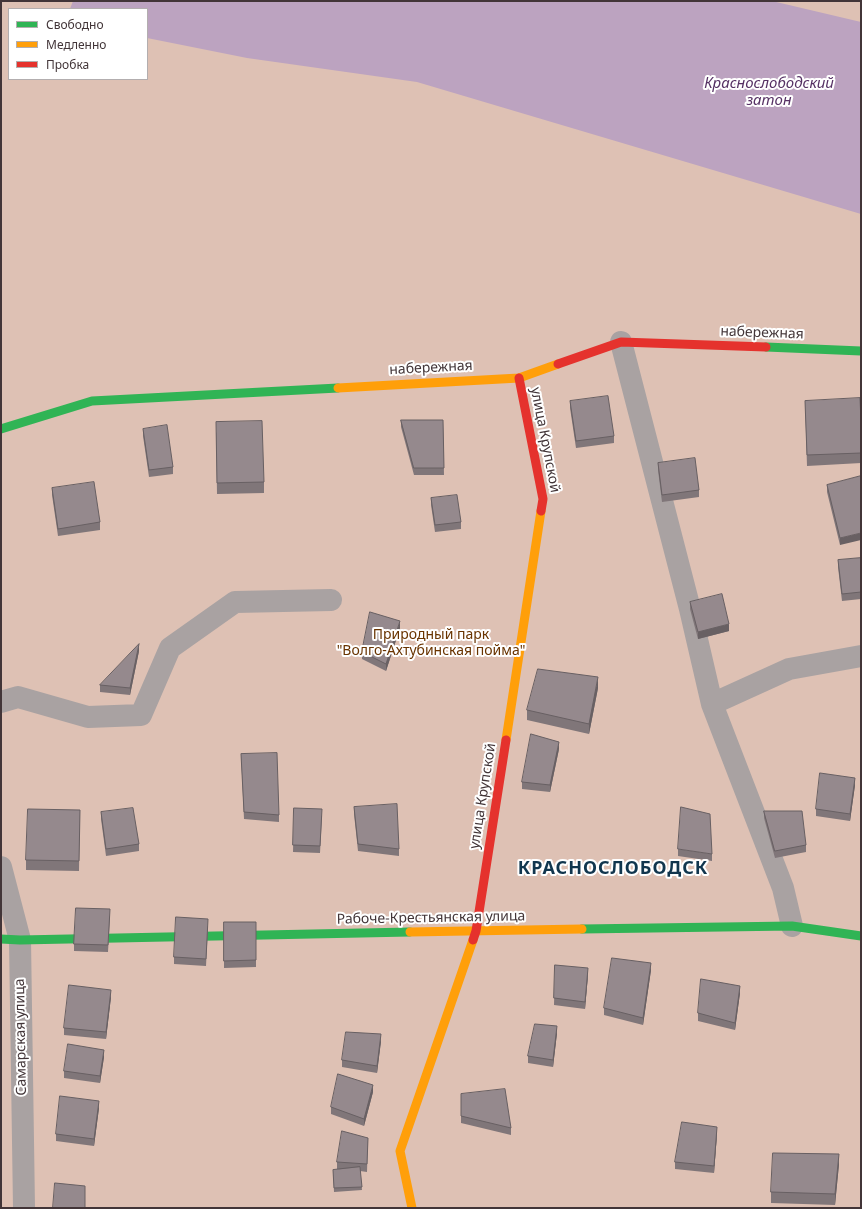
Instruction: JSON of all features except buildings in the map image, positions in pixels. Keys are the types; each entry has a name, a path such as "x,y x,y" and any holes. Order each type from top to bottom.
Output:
{"street":[{"name":"набережная","path":"1,429 92,401 519,378 621,342 861,351"},
{"path":"621,342 690,609 712,704 782,888 792,926"},
{"name":"улица Крупской","path":"412,1208 400,1151 476,931 543,499 519,378"},
{"path":"1,702 18,697 88,717 141,715 170,648 235,602 331,600"},
{"path":"712,704 789,669 861,656"},
{"name":"Самарская улица","path":"1,868 10,940 24,1208"},
{"name":"Рабоче-Крестьянская улица","path":"10,940 792,926 861,936"}],"green space":[{"name":"Природный парк \"Волго-Ахтубинская пойма\"","path":"1,1 861,1 861,1208 1,1208"}],"water":[{"name":"Краснослободский затон","path":"73,1 772,1 861,22 861,214 417,82 247,58 148,38 148,8 70,8"}],"traffic: fast":[{"path":"766,347 861,351"},
{"path":"1,429 92,401 338,388"},
{"path":"582,929 792,926 861,936"},
{"path":"1,939 20,940 410,932"}],"traffic: slow":[{"path":"338,388 519,378 558,364"},
{"path":"506,740 541,511"},
{"path":"410,932 582,929"},
{"path":"412,1208 400,1151 473,940"}],"traffic: jam":[{"path":"558,364 621,342 766,347"},
{"path":"519,378 543,499 541,511"},
{"path":"473,940 476,931 506,740"}],"district":[{"name":"КРАСНОСЛОБОДСК","path":"613,869"}]}
